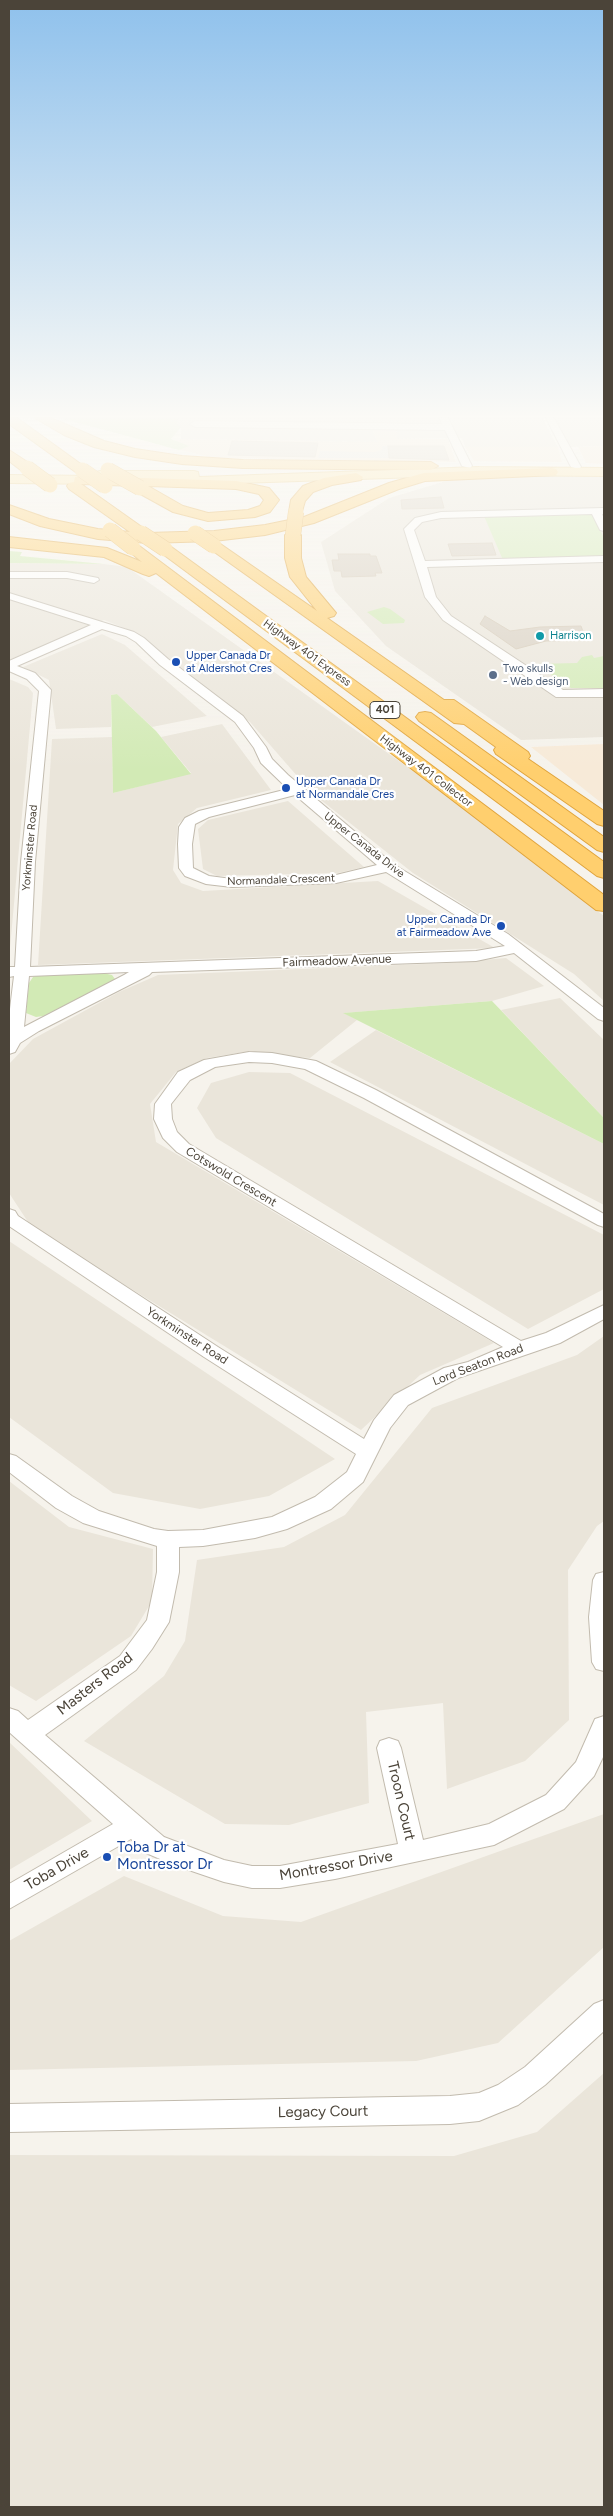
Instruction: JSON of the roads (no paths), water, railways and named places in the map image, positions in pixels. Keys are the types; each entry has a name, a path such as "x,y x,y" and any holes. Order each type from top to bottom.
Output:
{"highway":[{"name":"Highway 401 Collector","path":"117,535 210,608 604,905"},
{"path":"120,535 148,538 219,535"},
{"name":"Highway 401 Express","path":"149,535 167,541 192,540 358,669"},
{"name":"Highway 401 Express","path":"163,535 167,541 604,872"},
{"name":"401","path":"187,535 192,540 214,546 604,820"},
{"path":"293,535 293,553 297,574 303,585 321,606 390,663 518,753 541,776"},
{"path":"9,542 107,553 131,562 158,576 210,608"},
{"name":"401","path":"412,707 604,846"}],"street":[{"path":"411,535 431,597 447,618 560,694 604,693"},
{"path":"420,564 604,559"},
{"path":"9,575 67,575 94,580"},
{"name":"Upper Canada Drive","path":"9,596 102,625 140,640 164,662 228,710 244,725 266,760 297,791 388,867 503,937 604,1016"},
{"path":"9,666 102,625"},
{"name":"Yorkminster Road","path":"9,666 32,676 45,690 15,972 12,1044"},
{"name":"Normandale Crescent","path":"297,791 204,814 190,821 186,827 186,868 190,873 206,880 232,883 336,879 388,867"},
{"name":"Fairmeadow Avenue","path":"15,972 476,956 517,948"},
{"name":"Fairmeadow Avenue","path":"12,1044 33,1028 129,978 157,968"},
{"name":"Cotswold Crescent","path":"520,1348 183,1148 170,1134 163,1119 163,1104 166,1098 184,1076 210,1063 249,1057 272,1058 310,1065 370,1094 604,1221"},
{"name":"Yorkminster Road","path":"9,1215 11,1219 211,1352 369,1452"},
{"name":"Lord Seaton Road","path":"9,1461 64,1502 91,1517 168,1539 227,1535 279,1523 323,1503 355,1477 381,1425 401,1400 451,1373 474,1367 520,1348 553,1338 604,1311"},
{"name":"Masters Road","path":"29,1734 128,1662 144,1643 158,1622 168,1572 168,1539"},
{"path":"604,1580 600,1617 604,1662"},
{"name":"Montressor Drive","path":"9,1718 155,1845 183,1858 252,1877 280,1878 335,1868 375,1858 413,1853 494,1834 555,1802 585,1769 598,1745 604,1726"},
{"name":"Troon Court","path":"389,1748 413,1853"},
{"name":"Toba Drive","path":"9,1897 131,1826"},
{"name":"Legacy Court","path":"9,2118 450,2110 479,2107 508,2095 535,2076 604,2013"}],"place":[{"name":"Harrison","path":"540,636"},
{"name":"Upper Canada Dr at Aldershot Cres","path":"176,662"},
{"name":"Two skulls - Web design","path":"493,675"},
{"name":"Upper Canada Dr at Normandale Cres","path":"286,788"},
{"name":"Upper Canada Dr at Fairmeadow Ave","path":"501,926"},
{"name":"Toba Dr at Montressor Dr","path":"107,1857"}]}
